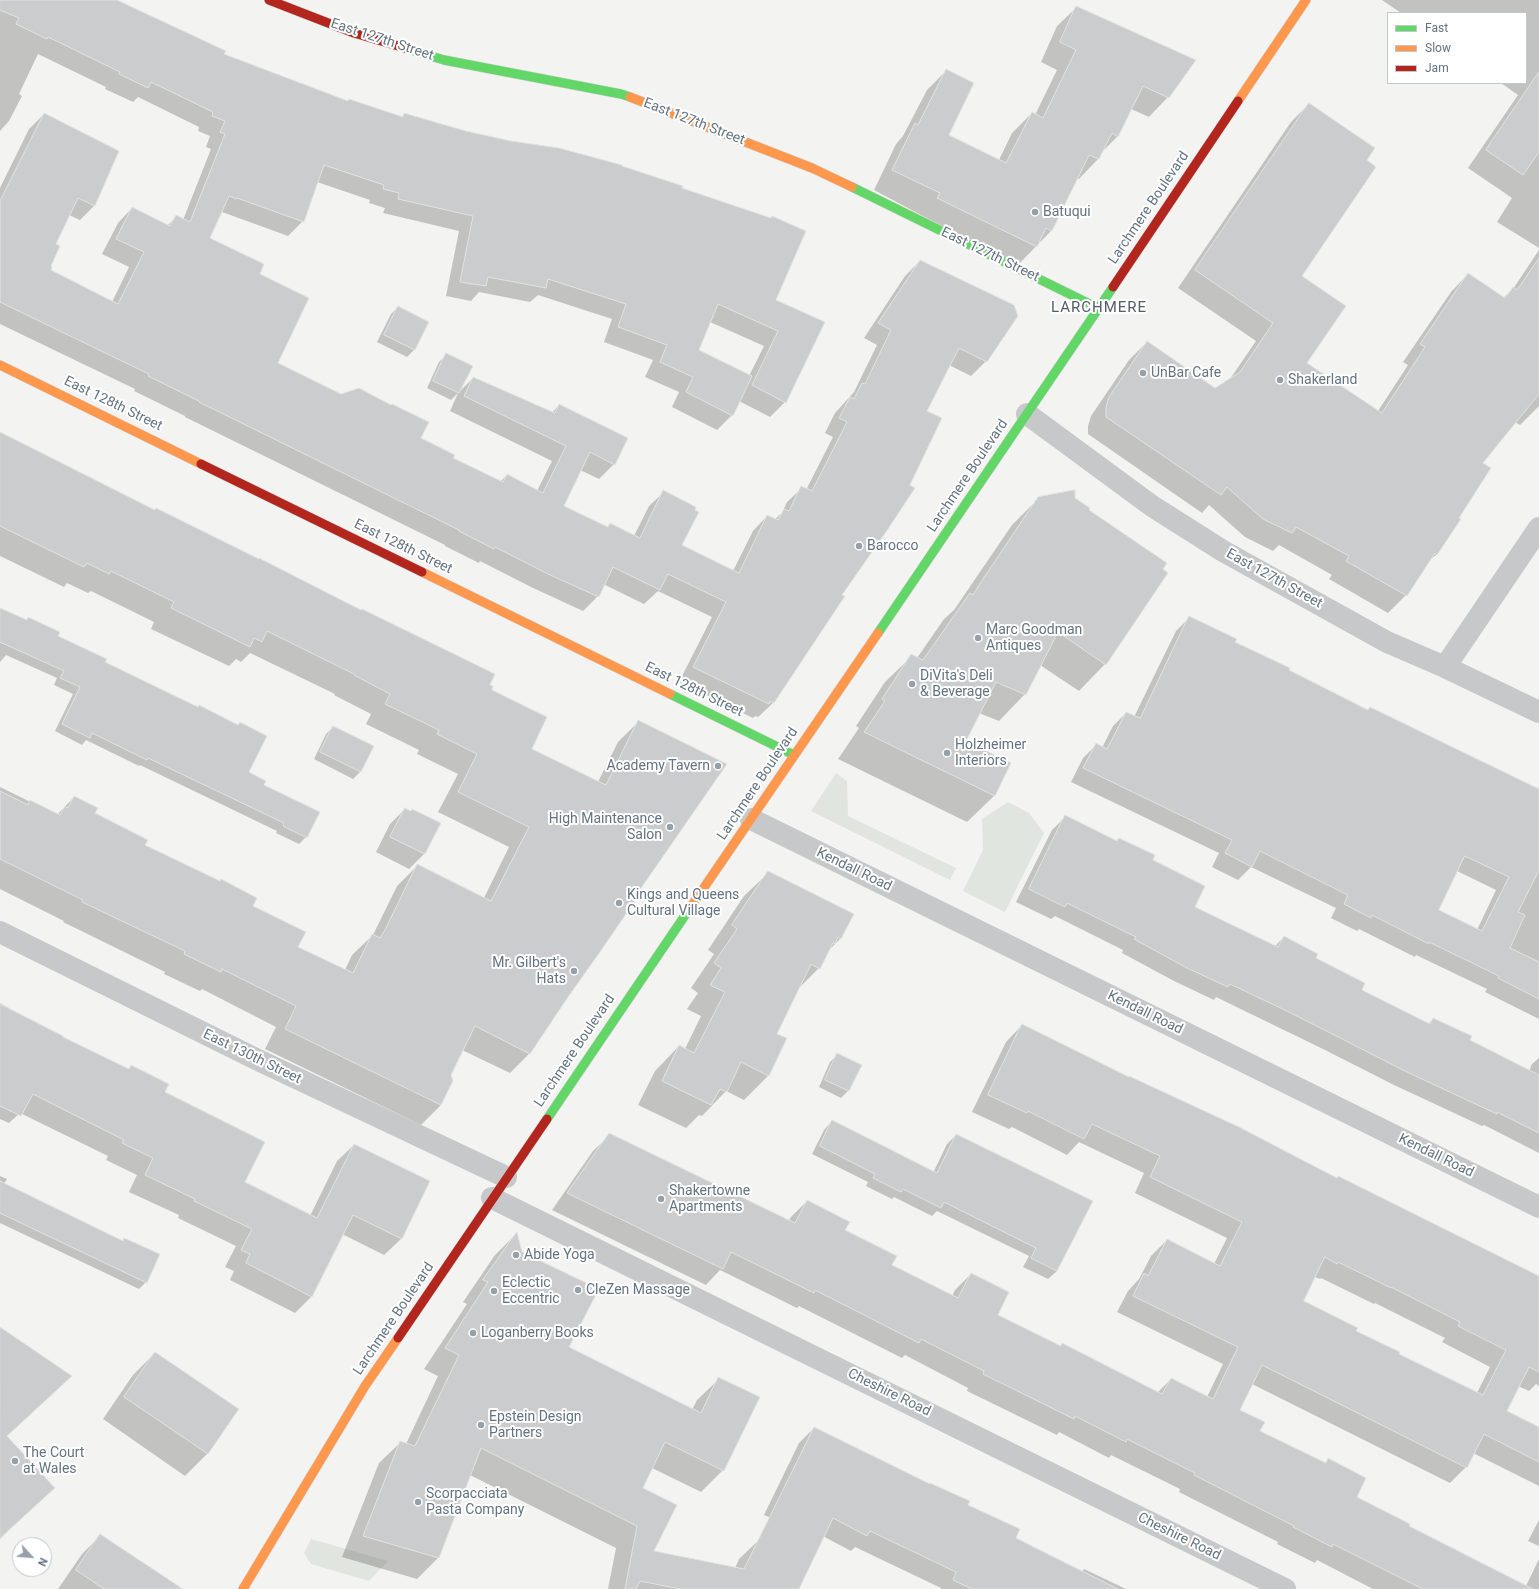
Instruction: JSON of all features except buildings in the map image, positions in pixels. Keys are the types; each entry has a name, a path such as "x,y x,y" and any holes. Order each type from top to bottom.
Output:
{"main road":[{"name":"East 127th Street","path":"269,0 354,33 444,60 621,94 812,168 1098,308"},
{"name":"Larchmere Boulevard","path":"243,1589 365,1386 1027,414 1306,0"},
{"name":"East 128th Street","path":"0,365 794,755"}],"street":[{"name":"East 127th Street","path":"1027,414 1152,506 1222,551 1387,642 1445,667 1539,712"},
{"path":"1445,667 1539,528"},
{"name":"Kendall Road","path":"751,819 1539,1207"},
{"name":"East 130th Street","path":"0,932 258,1060 506,1177"},
{"name":"Cheshire Road","path":"492,1198 1285,1589"}],"shaded area":[{"path":"836,773 847,781 848,816 956,868 950,880 811,811"},
{"path":"1008,802 1029,813 1044,833 1005,912 963,891 983,850 982,819"},
{"path":"311,1539 388,1561 369,1581 311,1564 304,1553"}],"traffic: fast":[{"path":"405,48 444,60 630,97"},
{"path":"852,187 1098,308"},
{"path":"878,633 1113,287"},
{"path":"670,694 794,755"},
{"path":"547,1119 690,908"}],"traffic: slow":[{"path":"1238,101 1306,0"},
{"path":"630,97 812,168 852,187"},
{"path":"0,365 201,464"},
{"path":"422,572 670,694"},
{"path":"690,908 878,633"},
{"path":"243,1589 365,1386 398,1338"}],"traffic: jam":[{"path":"269,0 354,33 405,48"},
{"path":"1113,287 1238,101"},
{"path":"201,464 422,572"},
{"path":"398,1338 547,1119"}],"place":[{"name":"Batuqui","path":"1035,212"},
{"name":"UnBar Cafe","path":"1143,373"},
{"name":"Shakerland","path":"1280,380"},
{"name":"Barocco","path":"859,546"},
{"name":"Marc Goodman Antiques","path":"978,638"},
{"name":"DiVita's Deli & Beverage","path":"912,684"},
{"name":"Holzheimer Interiors","path":"947,753"},
{"name":"Academy Tavern","path":"718,766"},
{"name":"High Maintenance Salon","path":"670,827"},
{"name":"Kings and Queens Cultural Village","path":"619,903"},
{"name":"Mr. Gilbert's Hats","path":"574,971"},
{"name":"Shakertowne Apartments","path":"661,1199"},
{"name":"Abide Yoga","path":"516,1255"},
{"name":"CleZen Massage","path":"578,1290"},
{"name":"Eclectic Eccentric","path":"494,1291"},
{"name":"Loganberry Books","path":"473,1333"},
{"name":"Epstein Design Partners","path":"481,1425"},
{"name":"The Court at Wales","path":"15,1461"},
{"name":"Scorpacciata Pasta Company","path":"418,1502"}],"district":[{"name":"LARCHMERE","path":"1099,308"}]}
